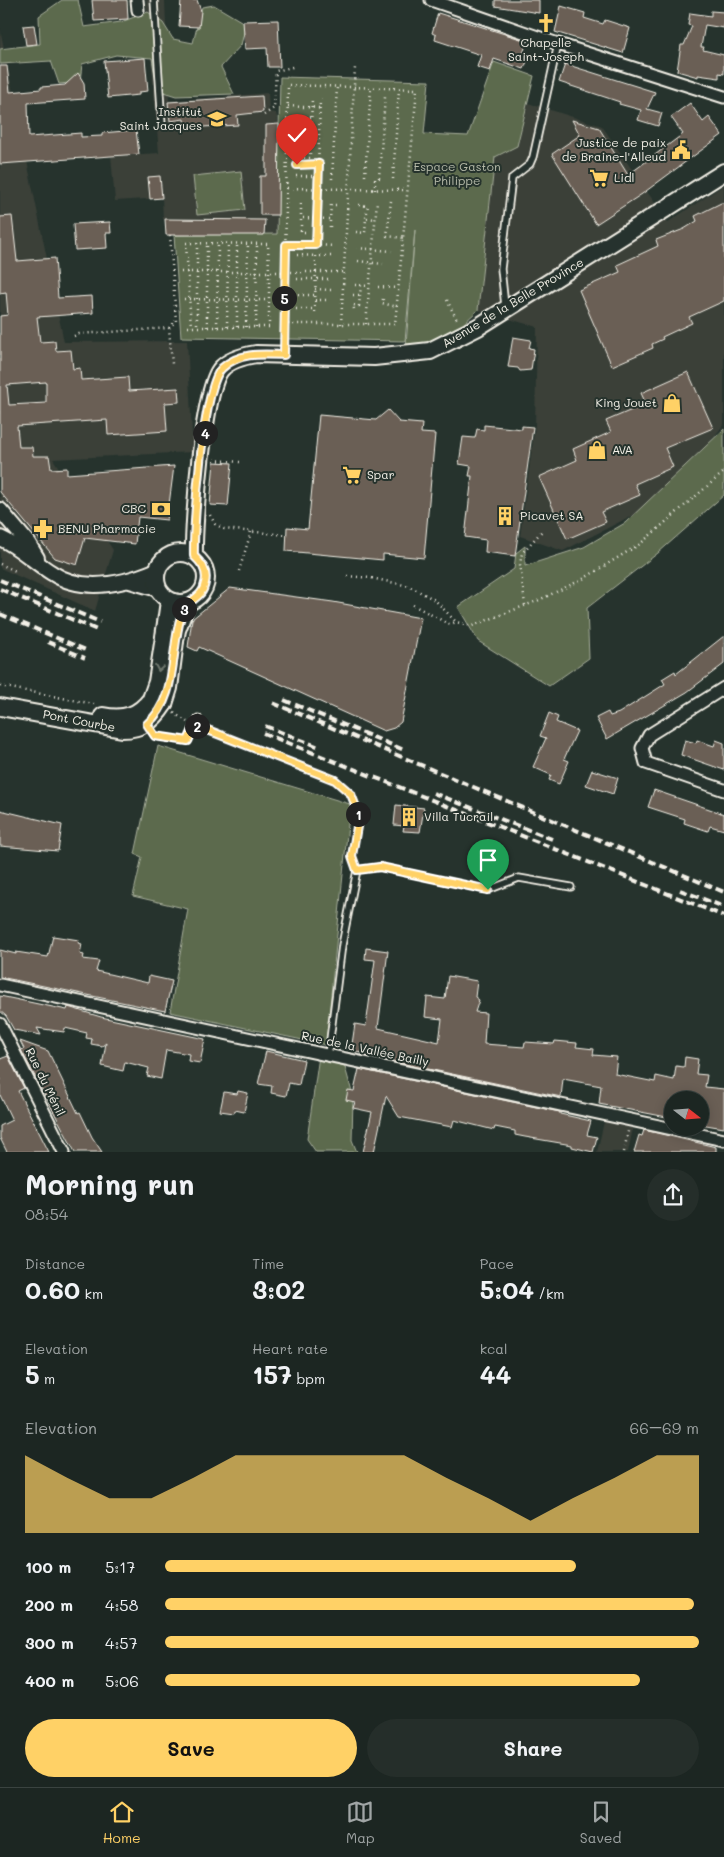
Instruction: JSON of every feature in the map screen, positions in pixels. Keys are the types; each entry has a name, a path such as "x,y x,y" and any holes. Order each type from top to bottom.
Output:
{"main road":[{"name":"Avenue de la Belle Province","path":"187,555 201,514 210,391 221,369 240,357 256,354 374,357 430,352 464,335 724,172"},
{"path":"163,595 175,603 187,603 199,596 205,584 205,571 200,562 187,555 165,559 157,570 156,581 163,595 170,639"},
{"path":"147,724 154,718 163,704 157,682 170,639 187,603"},
{"name":"Pont Courbe","path":"0,698 115,718 124,718 163,704"},
{"name":"Pont Courbe","path":"0,707 122,729 139,728 147,724"}],"street":[{"path":"431,0 558,44 724,97"},
{"path":"0,510 28,543 41,565"},
{"path":"0,538 19,548 51,573 78,584 100,585 129,580 157,570"},
{"path":"129,580 163,595"},
{"path":"724,688 650,735 642,748 646,763 724,790"},
{"name":"Rue de la Vallée Bailly","path":"0,985 724,1140"},
{"name":"Rue du Ménil","path":"0,1024 64,1152"}],"lane":[{"path":"154,0 162,125"},
{"path":"506,308 501,268 512,178 530,164 533,157 558,44"},
{"path":"147,724 155,736 188,741 198,718"},
{"path":"328,1055 342,945 357,870 380,867 488,890 519,878 571,887"}],"path":[{"path":"264,115 274,108 276,71 296,66"},
{"path":"341,324 354,67"},
{"path":"284,324 395,324 417,89 288,85 288,137 286,188 286,245 284,324 284,355"},
{"path":"332,179 337,87"},
{"path":"365,176 371,88"},
{"path":"393,179 399,89"},
{"path":"297,128 311,128 312,98"},
{"path":"375,190 375,179 379,178 386,98"},
{"path":"316,245 320,99"},
{"path":"288,106 320,108"},
{"path":"300,117 312,118"},
{"path":"288,137 307,139"},
{"path":"301,145 301,152 310,152 310,158 302,158 302,165"},
{"path":"297,165 319,164"},
{"path":"296,176 318,176"},
{"path":"286,188 407,190"},
{"path":"366,324 377,201"},
{"path":"391,201 387,236 403,238"},
{"path":"300,232 301,204"},
{"path":"330,227 331,205 336,205"},
{"path":"356,232 365,233 368,206 358,205"},
{"path":"301,218 330,219"},
{"path":"366,218 376,219"},
{"path":"296,232 305,232"},
{"path":"74,336 79,334 169,328 176,321 170,235"},
{"path":"186,243 207,243 268,244 270,271 269,327 189,327 186,243"},
{"path":"197,243 197,327"},
{"path":"207,243 207,327"},
{"path":"217,327 218,243"},
{"path":"227,327 228,243"},
{"path":"237,243 237,327"},
{"path":"246,327 248,243"},
{"path":"256,327 257,244"},
{"path":"286,245 334,246"},
{"path":"357,248 392,251"},
{"path":"297,255 334,256"},
{"path":"296,309 315,310 316,256"},
{"path":"358,261 383,264"},
{"path":"362,266 363,262"},
{"path":"181,272 344,272"},
{"path":"297,279 331,280"},
{"path":"355,285 370,286"},
{"path":"354,309 354,305 359,306 361,285"},
{"path":"378,287 398,288"},
{"path":"315,289 331,290"},
{"path":"298,295 315,294"},
{"path":"353,295 360,295"},
{"path":"383,299 382,303 397,307"},
{"path":"184,300 269,300"},
{"path":"315,300 329,300"},
{"path":"447,300 464,335"},
{"path":"169,328 172,364"},
{"path":"216,460 240,462"},
{"path":"413,605 445,622 451,624 456,622 472,626 525,605 583,578 640,544 724,472"},
{"path":"201,514 224,529 287,535"},
{"path":"525,605 520,564 522,553 542,531"},
{"path":"238,571 251,532"},
{"path":"0,564 18,572"},
{"path":"347,576 371,578 409,586 435,600 456,622"},
{"path":"0,686 100,706"},
{"path":"163,704 173,714 195,725 335,780 351,794 359,815 352,856 357,870"},
{"path":"624,1152 630,1120"}],"shaded area":[{"name":"Institut Saint Jacques","path":"146,0 165,0 169,101 268,93 269,112 276,113 279,125 277,235 166,235 166,220 163,219 162,198 115,201 111,156 159,153"},
{"path":"0,29 64,342 187,341 193,452 53,459 113,550 95,611 0,568"},
{"path":"528,103 602,126 668,222 724,185 724,424 711,441 635,514 563,551 520,536 535,425 537,327 478,310 495,157 517,146"},
{"path":"604,1122 633,1128 628,1152 597,1152"}],"green space":[{"path":"62,0 78,0 84,27 121,22 148,12 163,23 173,39 193,43 202,7 214,5 246,24 241,45 221,67 234,94 176,96 157,90 152,58 116,55 82,64 80,82 59,84 51,61 0,64 0,49 40,44 39,16"},
{"name":"Espace Gaston Philippe","path":"494,62 534,76 517,146 495,157 478,310 446,340 423,345 406,345 415,230 405,341 181,337 174,235 277,234 280,77 429,81 424,134 468,136"},
{"path":"241,171 245,210 197,215 193,176"},
{"path":"724,429 724,495 658,553 587,608 589,658 549,686 478,641 458,607 514,569 516,553 525,546 525,566 584,547 625,523"},
{"path":"158,746 350,804 326,1045 170,1012 188,909 133,896 142,857 135,854"},
{"path":"319,1056 343,1060 353,1096 352,1140 357,1152 316,1152 307,1139"}],"building":[{"path":"92,0 127,0 128,19 94,21"},
{"path":"181,0 197,0 201,11 199,27 179,26"},
{"path":"495,0 539,0 539,13 495,6"},
{"path":"561,6 585,13 584,18 603,24 605,20 630,28 623,53 555,32"},
{"path":"711,11 724,12 724,28 705,25 701,47 704,47 703,50 724,55 724,74 719,73 719,78 698,75 698,77 677,71 681,45 684,45 692,26 688,25 690,13 711,16"},
{"path":"438,13 527,41 523,54 529,56 524,69 494,59 490,71 477,67 481,55 435,40 436,35 432,33"},
{"path":"278,20 280,67 268,67 267,48 245,49 243,21"},
{"path":"34,25 37,44 26,45 23,26"},
{"path":"145,58 148,91 139,92 139,95 108,98 104,61"},
{"path":"565,64 655,92 647,109 662,113 658,126 638,120 641,110 559,82"},
{"path":"0,66 7,66 10,92 65,85 78,73 84,83 85,99 28,103 29,137 81,133 81,137 102,136 102,133 136,130 139,154 0,164"},
{"path":"262,96 263,112 237,115 238,125 185,128 184,119 170,121 168,102"},
{"name":"Lidl","path":"690,103 703,122 709,117 722,135 642,194 596,224 552,154 580,135 572,120 599,128 628,175 683,134 671,117"},
{"path":"279,124 278,215 260,215 260,176 266,176 266,125"},
{"path":"160,176 162,198 150,199 148,177"},
{"path":"724,203 724,301 689,317 692,323 662,337 663,339 652,344 653,348 612,366 579,290 620,272 617,265 658,246 656,240 684,229 697,221 695,216"},
{"path":"12,216 17,261 55,258 58,298 92,296 93,313 37,317 40,342 55,341 56,351 71,350 73,369 80,368 81,380 128,377 129,391 178,388 179,402 165,403 167,431 108,435 107,420 17,426 19,447 32,447 33,456 49,456 51,469 67,468 67,474 174,466 167,520 138,517 135,544 85,538 77,565 55,558 0,492 0,316 8,315 6,292 0,293 0,217","holes":["46,382 46,403 9,405 7,385"]},
{"path":"165,219 265,220 264,235 166,235"},
{"path":"110,222 111,233 106,233 107,248 75,250 73,224"},
{"path":"513,337 531,340 529,348 534,349 531,370 520,371 518,368 508,367"},
{"path":"688,372 713,428 665,448 673,467 635,484 640,495 601,512 606,522 567,539 539,477 577,460 573,449 611,432 606,421 646,404 641,393"},
{"name":"Spar","path":"388,410 399,422 422,424 421,433 435,434 424,558 383,554 383,560 286,551 287,527 308,529 319,415 376,420"},
{"path":"484,425 522,429 522,426 533,427 515,556 485,552 486,540 465,537 472,476 469,476 471,466 459,464 463,437 475,438 477,429 484,430"},
{"path":"214,462 232,463 228,506 210,505"},
{"path":"230,588 333,602 421,618 401,722 394,728 384,731 199,647 197,651 188,647 192,619"},
{"path":"724,636 724,664 687,692 607,739 596,718 608,712 610,716 619,713 665,684 662,679 675,671 676,674"},
{"path":"549,713 558,717 556,722 577,731 564,759 569,761 559,784 549,780 551,775 533,767 546,738 540,736"},
{"path":"685,740 696,743 697,740 714,746 716,740 724,743 724,770 681,755"},
{"path":"592,770 618,778 613,794 586,785"},
{"path":"654,790 724,814 724,830 710,826 708,831 684,823 685,819 648,807"},
{"name":"Villa Tucrail","path":"396,805 424,808 420,832 403,831 404,826 394,825"},
{"path":"0,810 62,825 58,851 0,846"},
{"path":"53,936 79,940 78,943 82,944 80,954 84,955 83,959 99,961 96,971 148,983 149,976 172,981 165,1011 0,977 0,950 16,954 16,952 48,957"},
{"path":"366,948 388,951 378,1028 439,1042 442,1019 425,1017 427,997 445,999 448,976 477,981 475,997 479,1000 475,1012 486,1013 484,1044 524,1047 525,1042 554,1044 555,1041 577,1043 576,1047 594,1049 593,1055 617,1057 615,1074 655,1082 656,1076 674,1080 676,1066 684,1067 685,1057 698,1059 696,1074 707,1075 705,1087 724,1089 724,1128 709,1126 709,1091 664,1091 664,1116 599,1104 601,1086 563,1079 561,1097 362,1055 362,1053 351,1051 355,1024 366,1026 375,960 365,959"},
{"path":"0,996 67,1010 68,1007 101,1017 205,1039 200,1063 188,1061 189,1054 166,1050 161,1079 147,1076 149,1068 125,1062 123,1071 102,1066 106,1043 102,1046 91,1044 92,1039 86,1038 87,1033 65,1028 64,1032 37,1028 41,1035 14,1030 6,1016 0,1011"},
{"path":"20,1041 48,1051 78,1113 80,1112 92,1137 102,1152 75,1152 21,1050 24,1049"},
{"path":"266,1051 304,1060 299,1085 289,1083 286,1096 271,1093 272,1086 258,1084"},
{"path":"8,1056 24,1088 18,1091 49,1152 7,1152 0,1138 0,1126 12,1120 0,1095 0,1059"},
{"path":"359,1069 560,1112 560,1114 591,1121 587,1135 597,1137 593,1152 572,1147 572,1145 515,1135 515,1131 495,1127 494,1130 454,1120 452,1127 399,1117 386,1096 374,1152 363,1152 372,1112 353,1108 355,1102 346,1100 348,1090 354,1091"},
{"path":"238,1091 248,1093 244,1112 235,1110 234,1113 220,1111 224,1092 237,1094"},
{"path":"644,1130 716,1147 716,1152 634,1152 639,1135 642,1136"}],"railway":[{"path":"0,580 100,622"},
{"path":"0,589 97,630"},
{"path":"0,614 88,651"},
{"path":"48,642 85,658"},
{"path":"284,700 404,750"},
{"path":"273,703 724,892"},
{"path":"265,726 319,747"},
{"path":"263,733 724,916"},
{"path":"433,793 552,839"},
{"path":"680,890 724,907"}],"place":[{"name":"Chapelle Saint-Joseph","path":"546,23"},
{"name":"Institut Saint Jacques","path":"217,119"},
{"name":"Justice de paix de Braine-l'Alleud","path":"681,150"},
{"name":"Lidl","path":"599,178"},
{"name":"King Jouet","path":"672,403"},
{"name":"AVA","path":"597,450"},
{"name":"Spar","path":"352,475"},
{"name":"CBC","path":"161,509"},
{"name":"Picavet SA","path":"505,516"},
{"name":"BENU Pharmacie","path":"43,529"},
{"name":"Villa Tucrail","path":"409,817"}],"route":[{"path":"297,165 319,164 316,245 286,245 284,355 256,354 240,357 221,369 210,391 194,515 193,539 194,556 205,571 205,584 199,596 187,603 182,613 177,630 166,698 154,718 147,724 155,736 188,741 195,725 335,780 351,794 359,815 352,856 357,870 380,867 488,890"}]}
